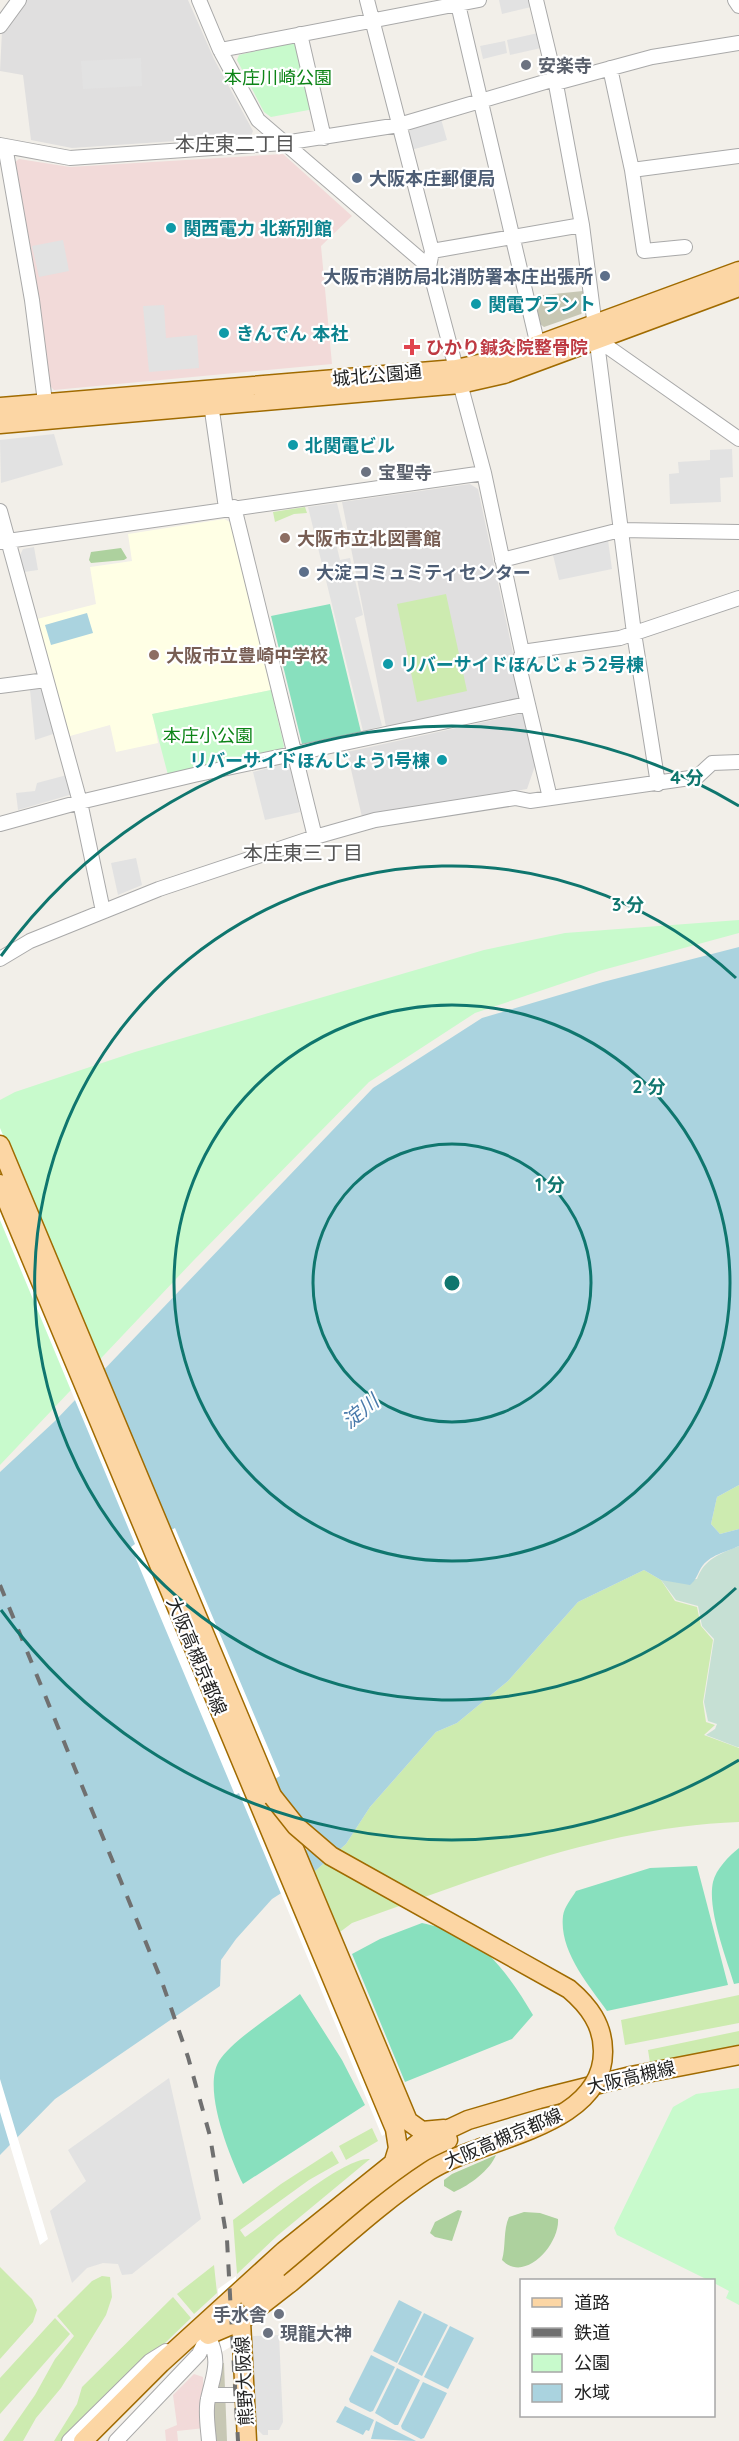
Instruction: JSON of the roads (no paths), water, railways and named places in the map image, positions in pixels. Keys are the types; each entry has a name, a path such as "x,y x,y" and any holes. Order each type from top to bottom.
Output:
{"main road":[{"name":"城北公園通","path":"0,406 504,374 739,271"},
{"name":"城北公園通","path":"0,424 211,404 458,376 538,346 597,332 739,287"},
{"name":"大阪高槻京都線","path":"0,1145 273,1797 401,2125 394,2161"},
{"name":"大阪高槻京都線","path":"0,1184 401,2125 424,2146 221,2320 100,2441"},
{"name":"大阪高槻京都線","path":"208,2335 241,2321 430,2171 458,2155 547,2122 572,2108 586,2097 597,2080 603,2051 599,2027 593,2014 569,1989 332,1856 296,1826 273,1797"},
{"name":"大阪高槻線","path":"424,2146 444,2129 569,2091 739,2055"},
{"name":"大阪高槻線","path":"394,2161 424,2146 545,2108 739,2064"},
{"name":"大阪高槻京都線","path":"401,2125 422,2131 444,2129"},
{"path":"83,2441 187,2339 284,2251 394,2161"},
{"name":"熊野大阪線","path":"241,2321 247,2441"}],"street":[{"path":"0,26 19,0"},
{"path":"199,0 220,50 258,120 429,267"},
{"path":"367,0 432,251 429,267 484,473 527,704 550,798"},
{"path":"220,50 458,2 479,0"},
{"path":"536,0 555,81 582,225 634,633 658,784"},
{"path":"735,0 739,6"},
{"path":"458,2 538,346"},
{"path":"300,34 324,138"},
{"path":"45,402 32,300 2,146 70,158 284,143 324,138 399,125 555,81 652,57 739,43"},
{"path":"610,68 632,170 644,251 685,247"},
{"path":"632,170 739,156"},
{"path":"432,251 582,225"},
{"path":"597,332 739,439"},
{"path":"211,404 230,508 315,837"},
{"path":"4,542 484,473"},
{"path":"0,511 4,542 80,801 104,911"},
{"path":"502,560 620,530 739,532"},
{"path":"520,659 620,638 739,598"},
{"path":"0,686 46,680"},
{"path":"0,824 80,801 527,704"},
{"path":"0,959 30,941 159,889 315,837 375,820 515,798 531,801 658,784 697,777 712,763 739,762"},
{"path":"208,2335 216,2357 215,2374 209,2395 209,2441"},
{"path":"116,2441 199,2354 208,2335"},
{"path":"69,2441 150,2361 187,2339"},
{"path":"209,2395 245,2395"}],"water":[{"path":"87,613 93,633 51,645 45,625"},
{"name":"淀川","path":"739,947 739,1485 717,1497 711,1524 720,1534 739,1529 739,1546 708,1560 690,1585 661,1580 644,1570 578,1602 508,1681 457,1723 436,1732 370,1807 346,1844 314,1872 272,1899 236,1939 221,1960 220,1986 55,2099 0,2155 0,1472 55,1421 373,1088 482,1018 603,982"},
{"path":"399,2300 422,2312 397,2363 373,2351"},
{"path":"424,2313 448,2325 422,2376 398,2364"},
{"path":"450,2326 474,2338 448,2389 424,2377"},
{"path":"371,2355 395,2367 373,2411 370,2412 350,2402 349,2399"},
{"path":"397,2368 420,2380 398,2425 395,2425 375,2413"},
{"path":"423,2382 447,2393 424,2438 421,2439 402,2429 401,2426"},
{"path":"345,2406 374,2420 369,2431 366,2430 363,2435 336,2422"},
{"path":"376,2421 416,2441 371,2439"}],"railway":[{"path":"0,1585 162,1982 188,2057 210,2136 227,2240 238,2441"}],"place":[{"name":"安楽寺","path":"526,65"},
{"name":"大阪本庄郵便局","path":"357,178"},
{"name":"関西電力 北新別館","path":"171,228"},
{"name":"大阪市消防局北消防署本庄出張所","path":"605,276"},
{"name":"関電プラント","path":"476,304"},
{"name":"きんでん 本社","path":"224,333"},
{"name":"ひかり鍼灸院整骨院","path":"412,347"},
{"name":"北関電ビル","path":"293,445"},
{"name":"宝聖寺","path":"366,472"},
{"name":"大阪市立北図書館","path":"285,538"},
{"name":"大淀コミュミティセンター","path":"304,572"},
{"name":"大阪市立豊崎中学校","path":"154,655"},
{"name":"リバーサイドほんじょう2号棟","path":"388,664"},
{"name":"リバーサイドほんじょう1号棟","path":"442,760"},
{"name":"手水舎","path":"279,2314"},
{"name":"現龍大神","path":"268,2333"}],"district":[{"name":"本庄東二丁目","path":"235,143"},
{"name":"本庄東三丁目","path":"303,852"}],"park label":[{"name":"本庄川崎公園","path":"278,77"},
{"name":"本庄小公園","path":"208,735"}]}
